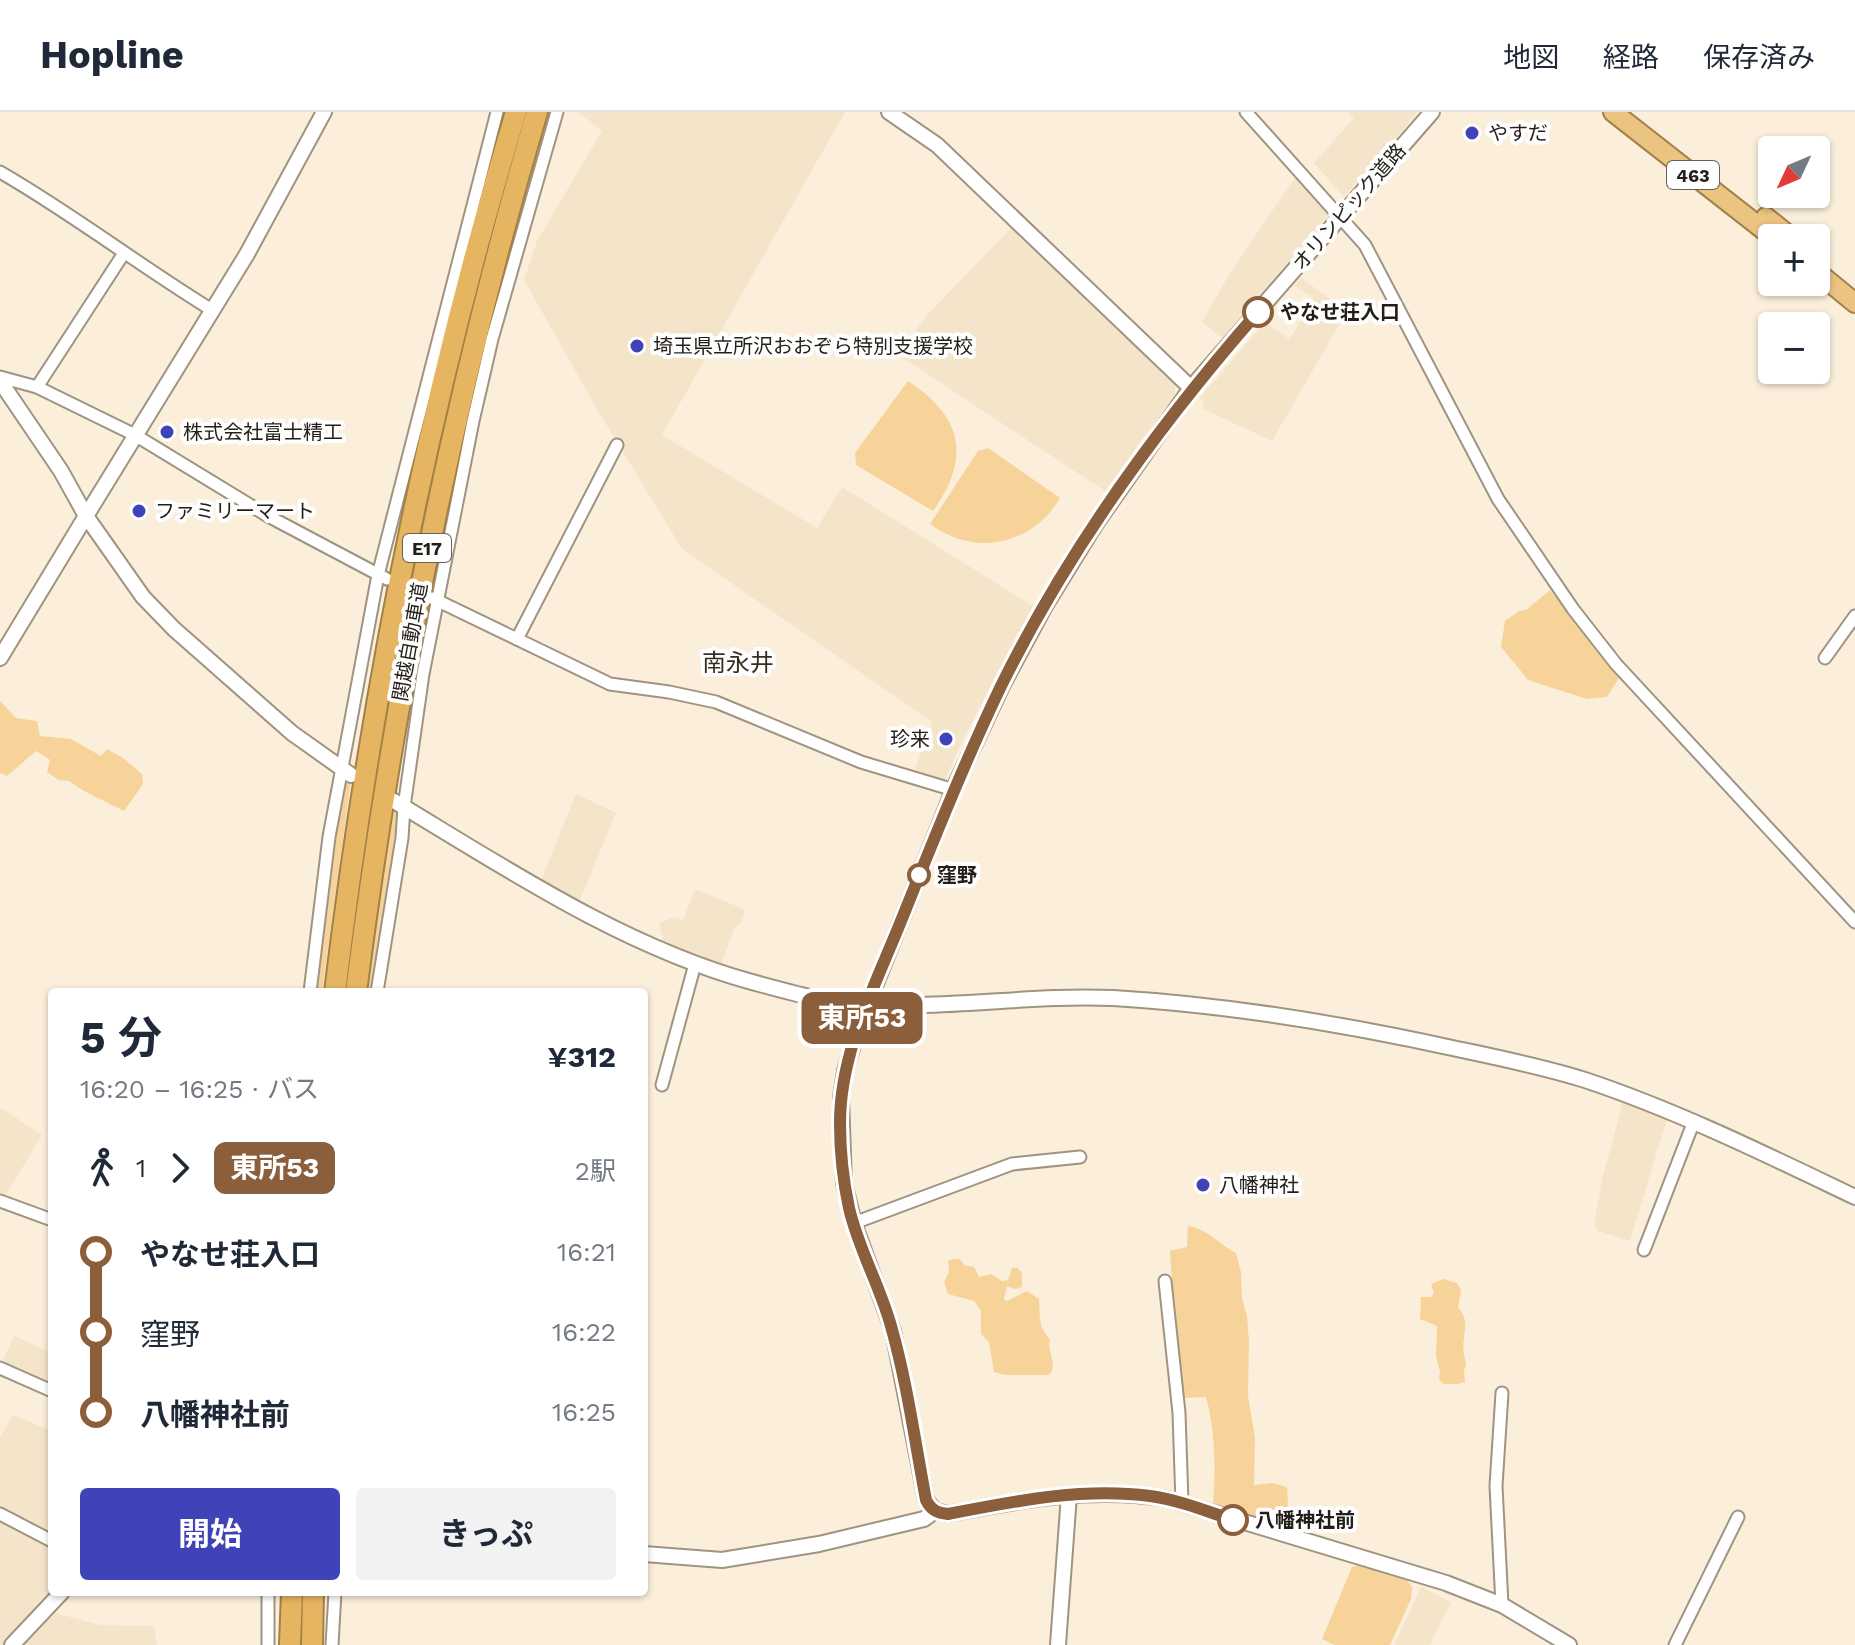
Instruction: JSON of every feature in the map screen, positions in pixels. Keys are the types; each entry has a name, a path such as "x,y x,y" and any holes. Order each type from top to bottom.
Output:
{"highway":[{"name":"関越自動車道","path":"336,988 361,801 404,565 443,387 516,112"},
{"name":"関越自動車道","path":"357,988 381,809 426,554 481,312 537,112"},
{"name":"463","path":"1613,112 1758,225"},
{"name":"463","path":"1632,112 1774,224"},
{"path":"1830,268 1855,287"},
{"path":"1830,282 1855,303"},
{"path":"290,1645 292,1596"},
{"path":"312,1645 313,1596"}],"street":[{"path":"0,658 247,254 324,112"},
{"path":"310,988 329,837 347,773 383,577 497,112"},
{"path":"378,988 402,838 399,804 435,600 492,339 557,112"},
{"path":"889,112 947,154 1191,388"},
{"path":"1246,112 1365,245 1498,499 1573,609 1616,664 1855,922"},
{"name":"オリンピック道路","path":"935,1511 926,1500 893,1331 854,1223 844,1183 841,1097 845,1071 866,1007 954,790 1003,684 1045,606 1103,512 1191,388 1432,112"},
{"path":"0,172 212,310"},
{"path":"37,387 124,253"},
{"path":"0,379 37,387 135,435 268,516 383,577"},
{"path":"0,379 61,471 86,516 143,597 174,629 292,733 347,773"},
{"path":"517,639 617,445"},
{"path":"435,600 610,684 716,702 861,762 954,790"},
{"path":"1825,658 1855,616"},
{"path":"399,804 530,883 651,945 695,964 766,986 866,1007 1080,997 1282,1014 1525,1063 1585,1080 1694,1121 1855,1197"},
{"path":"662,1085 695,964"},
{"path":"1644,1250 1694,1121"},
{"path":"854,1223 1012,1164 1080,1157"},
{"path":"0,1201 48,1219"},
{"path":"1165,1281 1179,1413 1182,1503"},
{"path":"0,1368 48,1389"},
{"path":"1502,1393 1496,1486 1502,1605"},
{"path":"648,1554 722,1560 819,1544 924,1519 935,1511 948,1514 1069,1495 1122,1494 1182,1503 1433,1579 1502,1605 1569,1645"},
{"path":"1058,1645 1069,1495"},
{"path":"0,1514 48,1539"},
{"path":"1675,1645 1738,1517"},
{"path":"12,1645 58,1596"},
{"path":"268,1596 268,1645"},
{"path":"332,1645 335,1596"}],"shaded area":[{"path":"578,112 845,112 662,435 817,528 842,487 1033,606 961,743 944,783 913,775 932,722 682,549 598,411 524,280 537,241 602,131"},
{"path":"1348,112 1418,112 1344,197 1314,163 1354,118"},
{"path":"1298,178 1329,214 1222,338 1202,322 1230,273 1294,179"},
{"path":"1014,225 1175,381 1175,394 1105,491 897,354 929,313"},
{"path":"1301,278 1347,311 1272,441 1201,408 1204,402 1199,399 1265,322 1289,339 1313,303 1313,298 1294,285"},
{"path":"908,381 940,409 950,424 955,440 953,473 933,511 856,465 855,453"},
{"path":"988,448 1060,498 1034,527 1018,536 983,543 965,541 930,524 978,451"},
{"path":"1550,590 1619,678 1607,697 1587,699 1528,680 1501,647 1505,621 1526,610"},
{"path":"0,701 16,718 37,721 40,736 71,739 101,756 107,749 142,774 143,784 124,811 47,772 50,760 36,751 7,776 0,773"},
{"path":"344,780 351,781 323,988 315,988"},
{"path":"576,794 616,813 579,902 540,883"},
{"path":"393,808 399,813 400,821 375,988 368,988"},
{"path":"695,889 744,909 721,965 661,942 663,937 659,923 674,917 683,920"},
{"path":"1623,1102 1667,1119 1630,1241 1598,1231 1594,1224"},
{"path":"0,1107 42,1135 4,1198 0,1197"},
{"path":"1188,1226 1208,1234 1236,1253 1249,1341 1248,1396 1255,1437 1254,1485 1272,1483 1287,1487 1289,1519 1286,1527 1225,1510 1213,1502 1214,1449 1209,1409 1206,1397 1183,1398 1173,1288 1170,1251 1187,1247"},
{"path":"960,1259 964,1265 974,1267 979,1277 991,1274 1002,1281 1008,1280 1012,1268 1018,1268 1022,1274 1022,1287 1015,1289 1007,1286 1004,1299 1007,1301 1027,1291 1039,1299 1042,1325 1050,1339 1053,1367 1049,1375 1004,1375 994,1372 989,1342 981,1334 981,1311 974,1301 948,1294 944,1282 949,1272 948,1261"},
{"path":"1443,1279 1457,1283 1461,1290 1458,1308 1465,1323 1463,1347 1466,1366 1465,1382 1458,1384 1444,1384 1439,1380 1437,1326 1420,1319 1421,1297 1431,1297 1434,1293 1431,1284"},
{"path":"14,1336 48,1351 48,1382 2,1363"},
{"path":"13,1415 48,1429 48,1533 0,1508 0,1437"},
{"path":"0,1519 48,1544 48,1596 4,1645 0,1645"},
{"path":"1361,1565 1407,1580 1412,1587 1411,1599 1390,1645 1335,1645 1322,1639 1352,1567"},
{"path":"1421,1587 1451,1602 1430,1645 1394,1645"},
{"path":"52,1612 100,1625 154,1626 157,1645 20,1645"}],"bus line":[{"name":"東所53","path":"1233,1520 1168,1499 1122,1494 1034,1499 948,1514 930,1507 926,1500 893,1331 849,1210 840,1122 845,1071 866,1007 955,786 1003,684 1045,606 1138,460 1191,388 1258,312"}],"place":[{"name":"やすだ","path":"1472,133"},
{"name":"やなせ荘入口","path":"1258,312"},
{"name":"埼玉県立所沢おおぞら特別支援学校","path":"637,346"},
{"name":"株式会社富士精工","path":"167,432"},
{"name":"ファミリーマート","path":"139,511"},
{"name":"珍来","path":"946,739"},
{"name":"窪野","path":"919,875"},
{"name":"八幡神社","path":"1203,1185"},
{"name":"八幡神社前","path":"1233,1520"}],"district":[{"name":"南永井","path":"738,663"}]}
